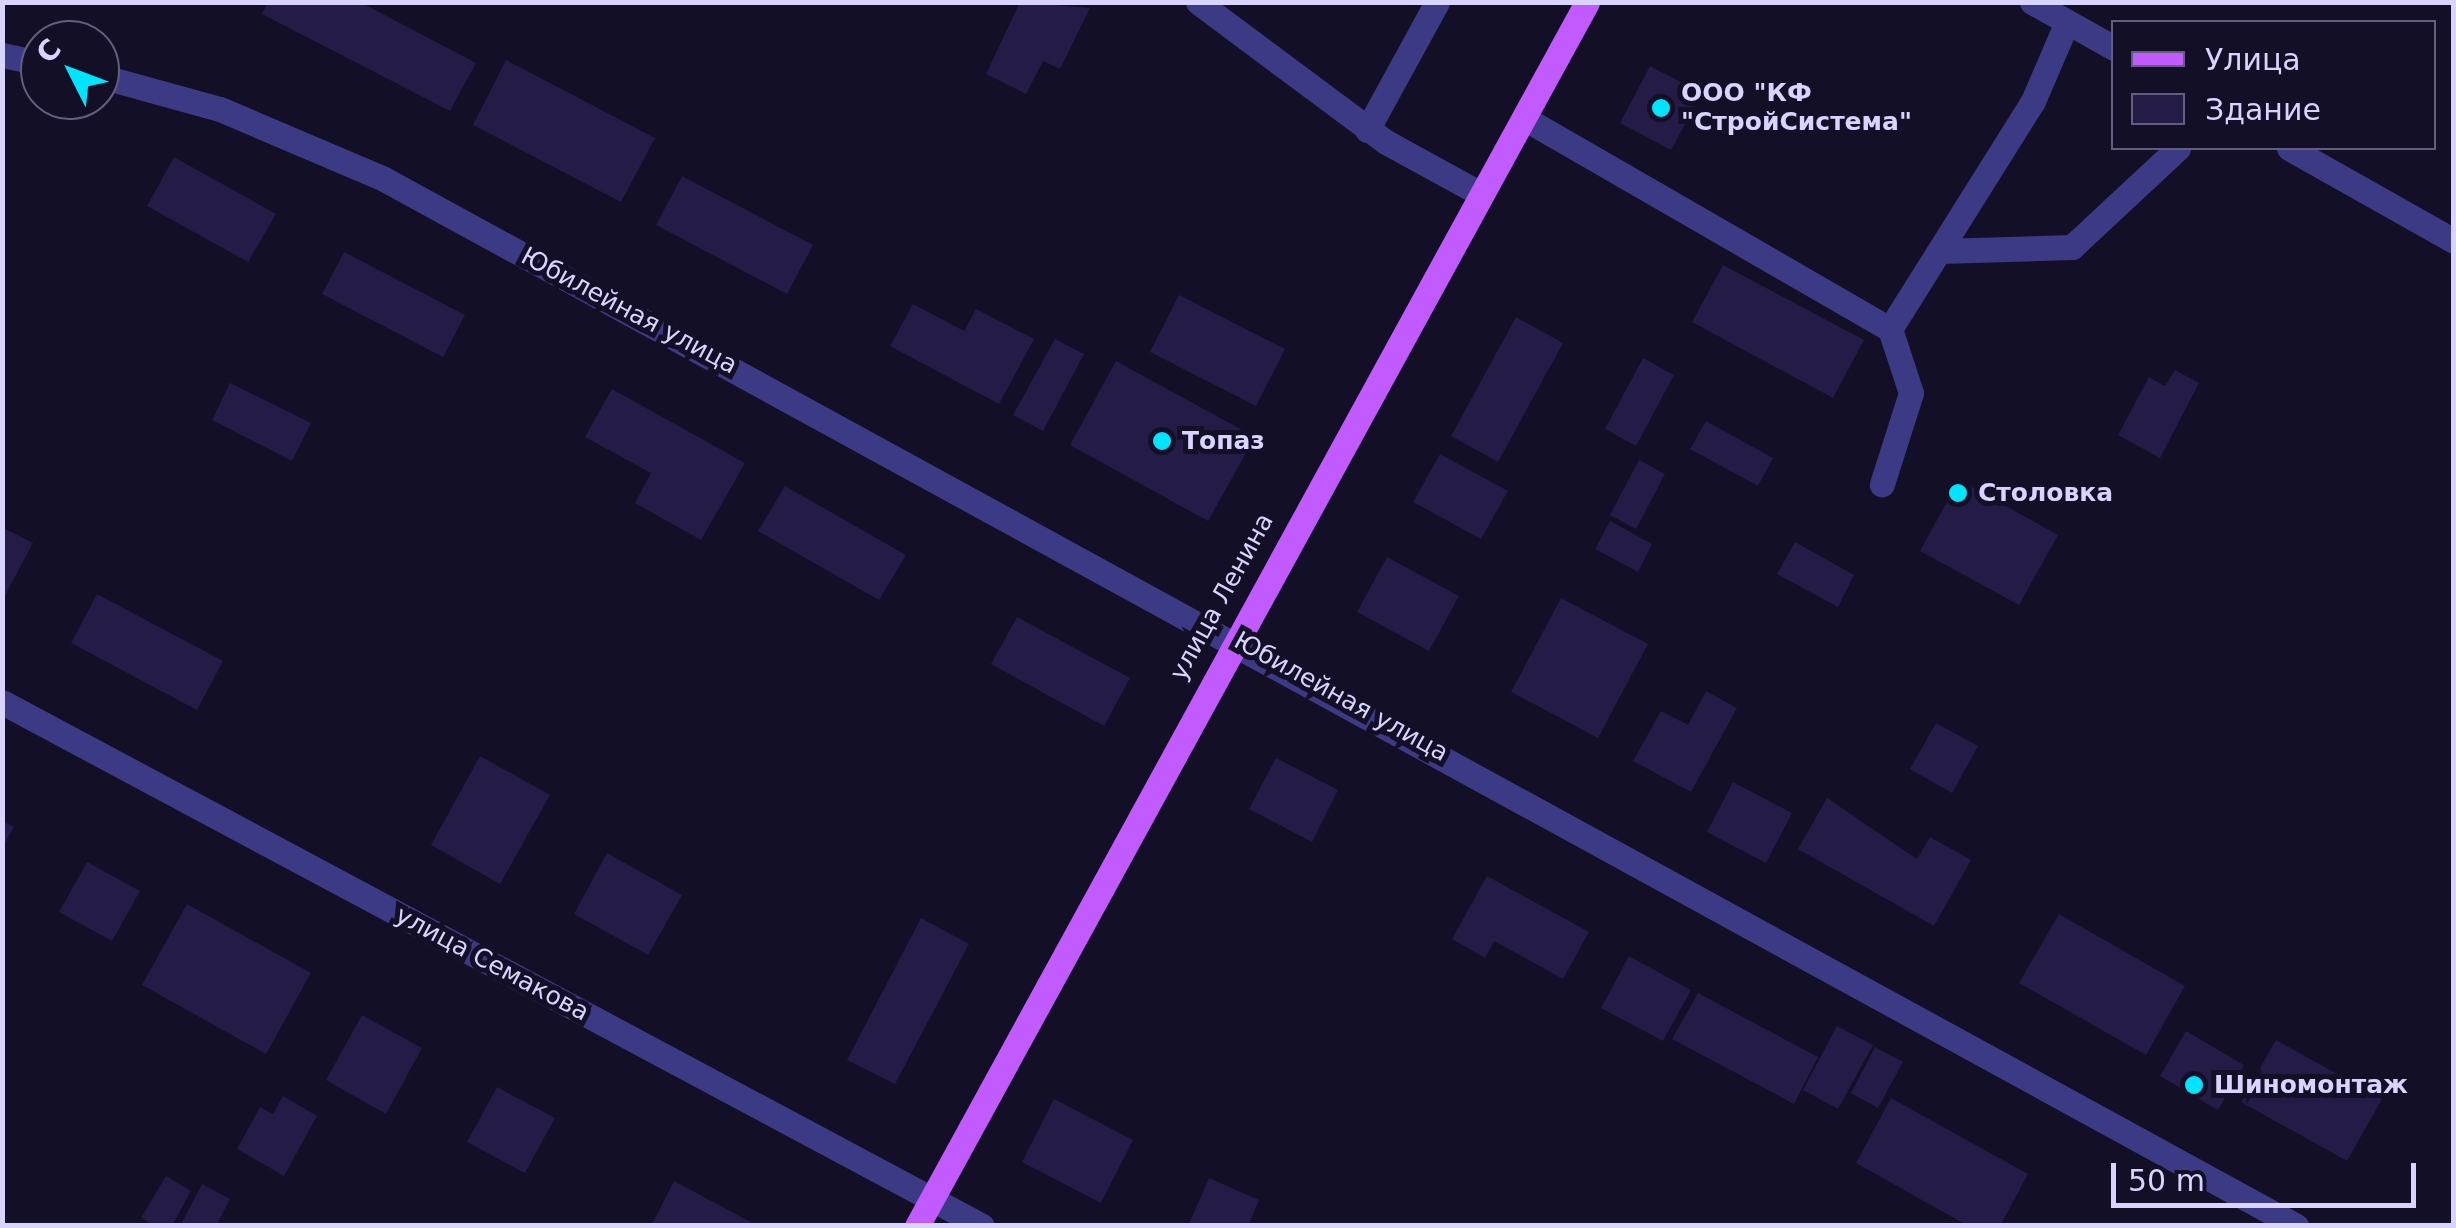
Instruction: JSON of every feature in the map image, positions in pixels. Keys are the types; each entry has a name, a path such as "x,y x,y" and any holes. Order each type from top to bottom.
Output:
{"main road":[{"name":"улица Ленина","path":"917,1226 1234,638 1588,2"}],"street":[{"path":"1198,2 1368,130 1481,194"},
{"path":"1368,130 1437,2"},
{"path":"2032,2 2111,46"},
{"path":"1890,329 2033,101 2067,22"},
{"name":"Юбилейная улица","path":"120,82 220,109 384,179 1234,638 2296,1226"},
{"path":"1524,118 1890,329 1911,393 1882,484"},
{"path":"1940,251 2072,247 2176,150"},
{"path":"2292,150 2454,241"},
{"name":"улица Семакова","path":"2,702 982,1226"}],"building":[{"path":"268,2 360,2 476,63 450,111 262,14"},
{"path":"1020,2 1090,8 1060,69 1043,61 1026,94 986,74"},
{"path":"506,60 655,138 621,202 473,125"},
{"name":"ООО \"КФ \"СтройСистема\"","path":"1650,66 1702,93 1671,150 1620,123"},
{"path":"174,157 276,214 248,262 147,206"},
{"path":"682,176 813,245 787,294 656,225"},
{"path":"344,252 465,315 443,357 322,294"},
{"path":"1723,265 1864,340 1833,398 1692,322"},
{"path":"1179,295 1285,349 1256,406 1150,352"},
{"path":"913,304 964,331 976,309 1034,339 999,404 890,346"},
{"path":"1516,317 1563,343 1498,462 1451,436"},
{"path":"1055,339 1084,354 1043,431 1013,415"},
{"path":"1643,358 1674,375 1636,446 1605,429"},
{"name":"Топаз","path":"1116,361 1255,437 1208,521 1070,445"},
{"path":"2175,370 2199,383 2160,458 2118,435 2149,377 2165,386"},
{"path":"230,383 311,423 292,461 212,420"},
{"path":"612,389 745,463 701,540 635,503 651,473 585,437"},
{"path":"1706,421 1773,458 1758,486 1690,449"},
{"path":"1440,454 1508,491 1481,539 1413,502"},
{"path":"1639,460 1665,474 1636,529 1610,515"},
{"path":"1959,480 2058,535 2019,605 1920,551"},
{"path":"785,486 906,555 879,600 758,531"},
{"path":"1610,521 1652,544 1638,572 1595,549"},
{"path":"2,527 33,543 2,601"},
{"path":"1795,542 1854,575 1838,607 1777,574"},
{"path":"1387,557 1459,596 1429,651 1357,612"},
{"path":"97,594 223,661 197,710 71,643"},
{"path":"1561,598 1648,644 1598,738 1511,692"},
{"path":"1017,617 1130,678 1104,726 991,664"},
{"path":"1706,691 1737,708 1691,792 1633,761 1661,711 1688,725"},
{"path":"1936,723 1978,746 1952,793 1910,769"},
{"path":"480,756 550,795 500,884 431,845"},
{"path":"1276,758 1338,790 1312,842 1249,809"},
{"path":"1733,782 1792,813 1766,863 1707,832"},
{"path":"1827,798 1917,859 1930,837 1971,860 1934,926 1798,849"},
{"path":"2,821 14,827 2,848"},
{"path":"607,853 682,895 648,955 574,914"},
{"path":"87,862 140,891 112,941 59,912"},
{"path":"1487,876 1589,932 1563,979 1494,941 1485,958 1452,939"},
{"path":"187,904 311,973 266,1054 142,985"},
{"path":"2059,914 2185,986 2146,1055 2019,983"},
{"path":"921,918 969,944 895,1084 847,1060"},
{"path":"1629,956 1691,990 1663,1041 1601,1008"},
{"path":"1698,993 1818,1057 1794,1104 1672,1039"},
{"path":"362,1015 422,1048 386,1114 326,1080"},
{"path":"1837,1026 1873,1045 1838,1109 1803,1090"},
{"path":"2186,1031 2244,1065 2218,1110 2160,1076"},
{"path":"2276,1040 2382,1099 2347,1161 2241,1102"},
{"path":"1875,1047 1903,1062 1878,1108 1851,1093"},
{"path":"497,1087 555,1118 525,1173 467,1142"},
{"path":"283,1096 317,1116 284,1176 237,1149 260,1107 273,1114"},
{"path":"1891,1098 2028,1174 2000,1226 1968,1226 1856,1163"},
{"path":"1054,1099 1133,1140 1101,1203 1022,1162"},
{"path":"166,1176 191,1191 172,1226 155,1226 141,1218"},
{"path":"1209,1178 1259,1200 1248,1226 1188,1226"},
{"path":"674,1181 758,1226 651,1226"},
{"path":"202,1184 230,1199 216,1226 180,1226"}],"place":[{"name":"ООО \"КФ \"СтройСистема\"","path":"1661,108"},
{"name":"Топаз","path":"1162,441"},
{"name":"Столовка","path":"1958,493"},
{"name":"Шиномонтаж","path":"2194,1085"}]}
